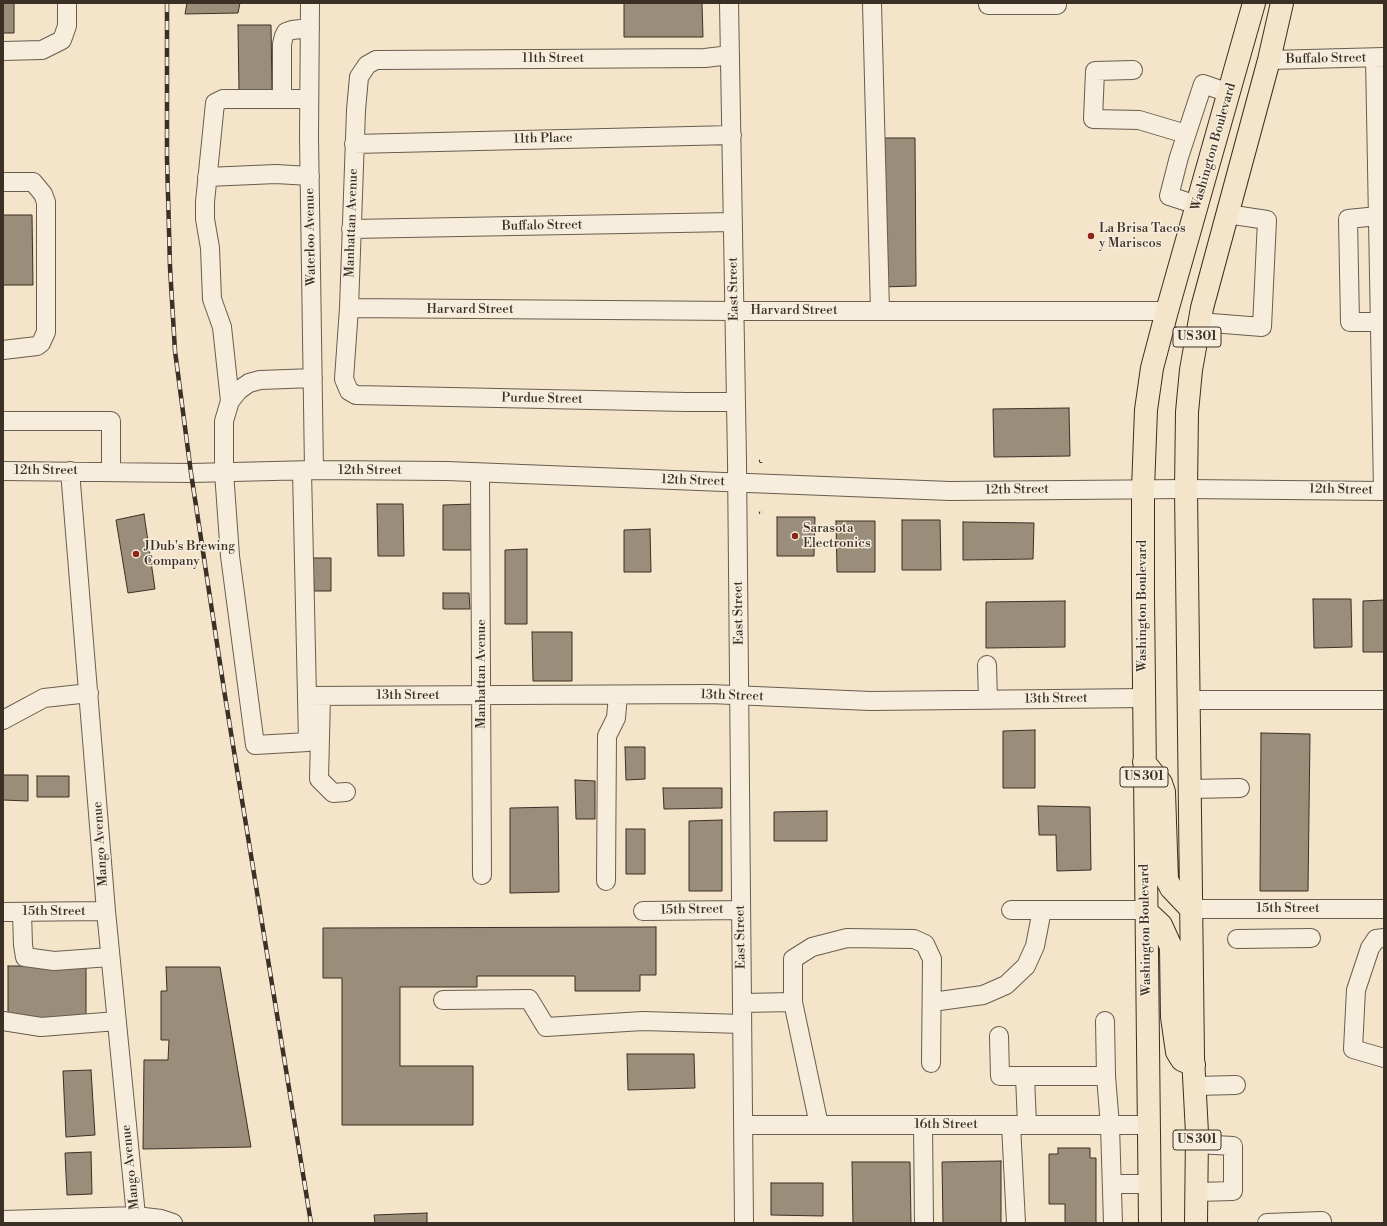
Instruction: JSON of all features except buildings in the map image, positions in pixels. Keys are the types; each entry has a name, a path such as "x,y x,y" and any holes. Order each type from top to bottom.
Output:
{"main road":[{"name":"Washington Boulevard","path":"1150,1223 1145,910 1142,489 1146,410 1152,368 1167,311 1254,3"},
{"name":"US 301","path":"1196,1223 1197,1144 1194,1076 1191,909 1190,700 1186,489 1186,439 1190,377 1199,322 1269,60 1282,3"},
{"path":"1144,762 1161,783 1164,792 1167,880 1171,888 1191,909"},
{"path":"1145,910 1161,925 1171,947 1172,1017 1176,1052 1194,1076"}],"street":[{"path":"3,51 42,50 62,40 67,26 67,3"},
{"name":"Waterloo Avenue","path":"310,3 309,99 313,378 308,470 314,696"},
{"name":"East Street","path":"729,3 738,483 744,1223"},
{"path":"872,3 880,311"},
{"path":"988,3 988,5 1057,5 1057,3"},
{"path":"282,99 282,44 284,36 286,32 292,30 310,28"},
{"name":"11th Street","path":"376,60 704,58 730,56"},
{"path":"1380,58 1380,322 1384,491"},
{"name":"Buffalo Street","path":"1269,60 1380,58"},
{"name":"Manhattan Avenue","path":"349,391 344,379 349,308 354,144 359,77 367,65 376,60"},
{"path":"1133,70 1095,70 1093,119 1139,120 1186,134"},
{"path":"1197,205 1169,196 1186,134 1202,84 1229,93"},
{"path":"309,99 217,100 215,103 207,177 205,220 210,248 212,299 222,327 230,401 224,422 224,472 230,556 255,745 308,742 314,696"},
{"name":"11th Place","path":"354,144 732,135"},
{"path":"207,177 276,174 310,176"},
{"path":"3,182 33,182 43,194 46,202 46,332 41,343 37,346 3,350"},
{"path":"1199,322 1262,327 1267,220 1227,214"},
{"path":"1380,228 1348,218 1350,322 1380,322"},
{"name":"Buffalo Street","path":"351,229 733,222"},
{"name":"Harvard Street","path":"349,308 735,311 1167,311"},
{"path":"230,401 239,390 249,383 260,380 313,378"},
{"name":"Purdue Street","path":"349,391 356,395 736,402"},
{"path":"3,421 111,421 111,472"},
{"name":"12th Street","path":"3,471 447,471 480,474 950,491 1186,489 1384,491"},
{"name":"Mango Avenue","path":"70,471 110,957 136,1216"},
{"name":"Manhattan Avenue","path":"480,474 482,875"},
{"path":"987,665 988,700"},
{"path":"3,720 44,698 89,693"},
{"path":"606,882 607,736 616,718 618,695"},
{"name":"13th Street","path":"314,696 740,695 870,701 1144,698"},
{"path":"314,696 319,779 333,793 346,792"},
{"path":"1190,700 1384,700"},
{"path":"1190,789 1240,788"},
{"name":"15th Street","path":"1191,909 1384,909"},
{"name":"15th Street","path":"643,911 741,910"},
{"path":"1011,910 1145,910"},
{"path":"932,1002 983,995 1006,985 1026,966 1035,946 1042,910"},
{"name":"15th Street","path":"3,912 106,911"},
{"path":"22,912 23,945 26,957 54,961 110,957"},
{"path":"819,1125 793,1002 793,958 812,948 847,938 914,939 925,944 932,959 931,1063"},
{"path":"1236,939 1311,938"},
{"path":"1384,938 1376,939 1370,948 1356,990 1353,1048 1384,1058"},
{"path":"443,1000 529,999 546,1027 643,1021 742,1024"},
{"path":"742,1003 793,1002"},
{"path":"3,1021 41,1027 117,1022"},
{"path":"1105,1021 1113,1223"},
{"path":"999,1036 1000,1076 1106,1076"},
{"path":"1016,1223 1019,1125 1025,1076"},
{"path":"1194,1076 1236,1085"},
{"name":"16th Street","path":"744,1125 1148,1125"},
{"path":"923,1125 924,1223"},
{"path":"1197,1144 1233,1146 1233,1191 1197,1192"},
{"path":"1112,1184 1149,1184"},
{"path":"3,1220 136,1216 161,1219 173,1223"},
{"path":"1267,1223 1322,1221 1322,1223"}],"railway":[{"path":"167,3 167,158 170,267 175,351 191,473 225,696 311,1223"}],"place":[{"name":"La Brisa Tacos y Mariscos","path":"1091,236"},
{"name":"Sarasota Electronics","path":"795,536"},
{"name":"JDub's Brewing Company","path":"136,554"}]}
